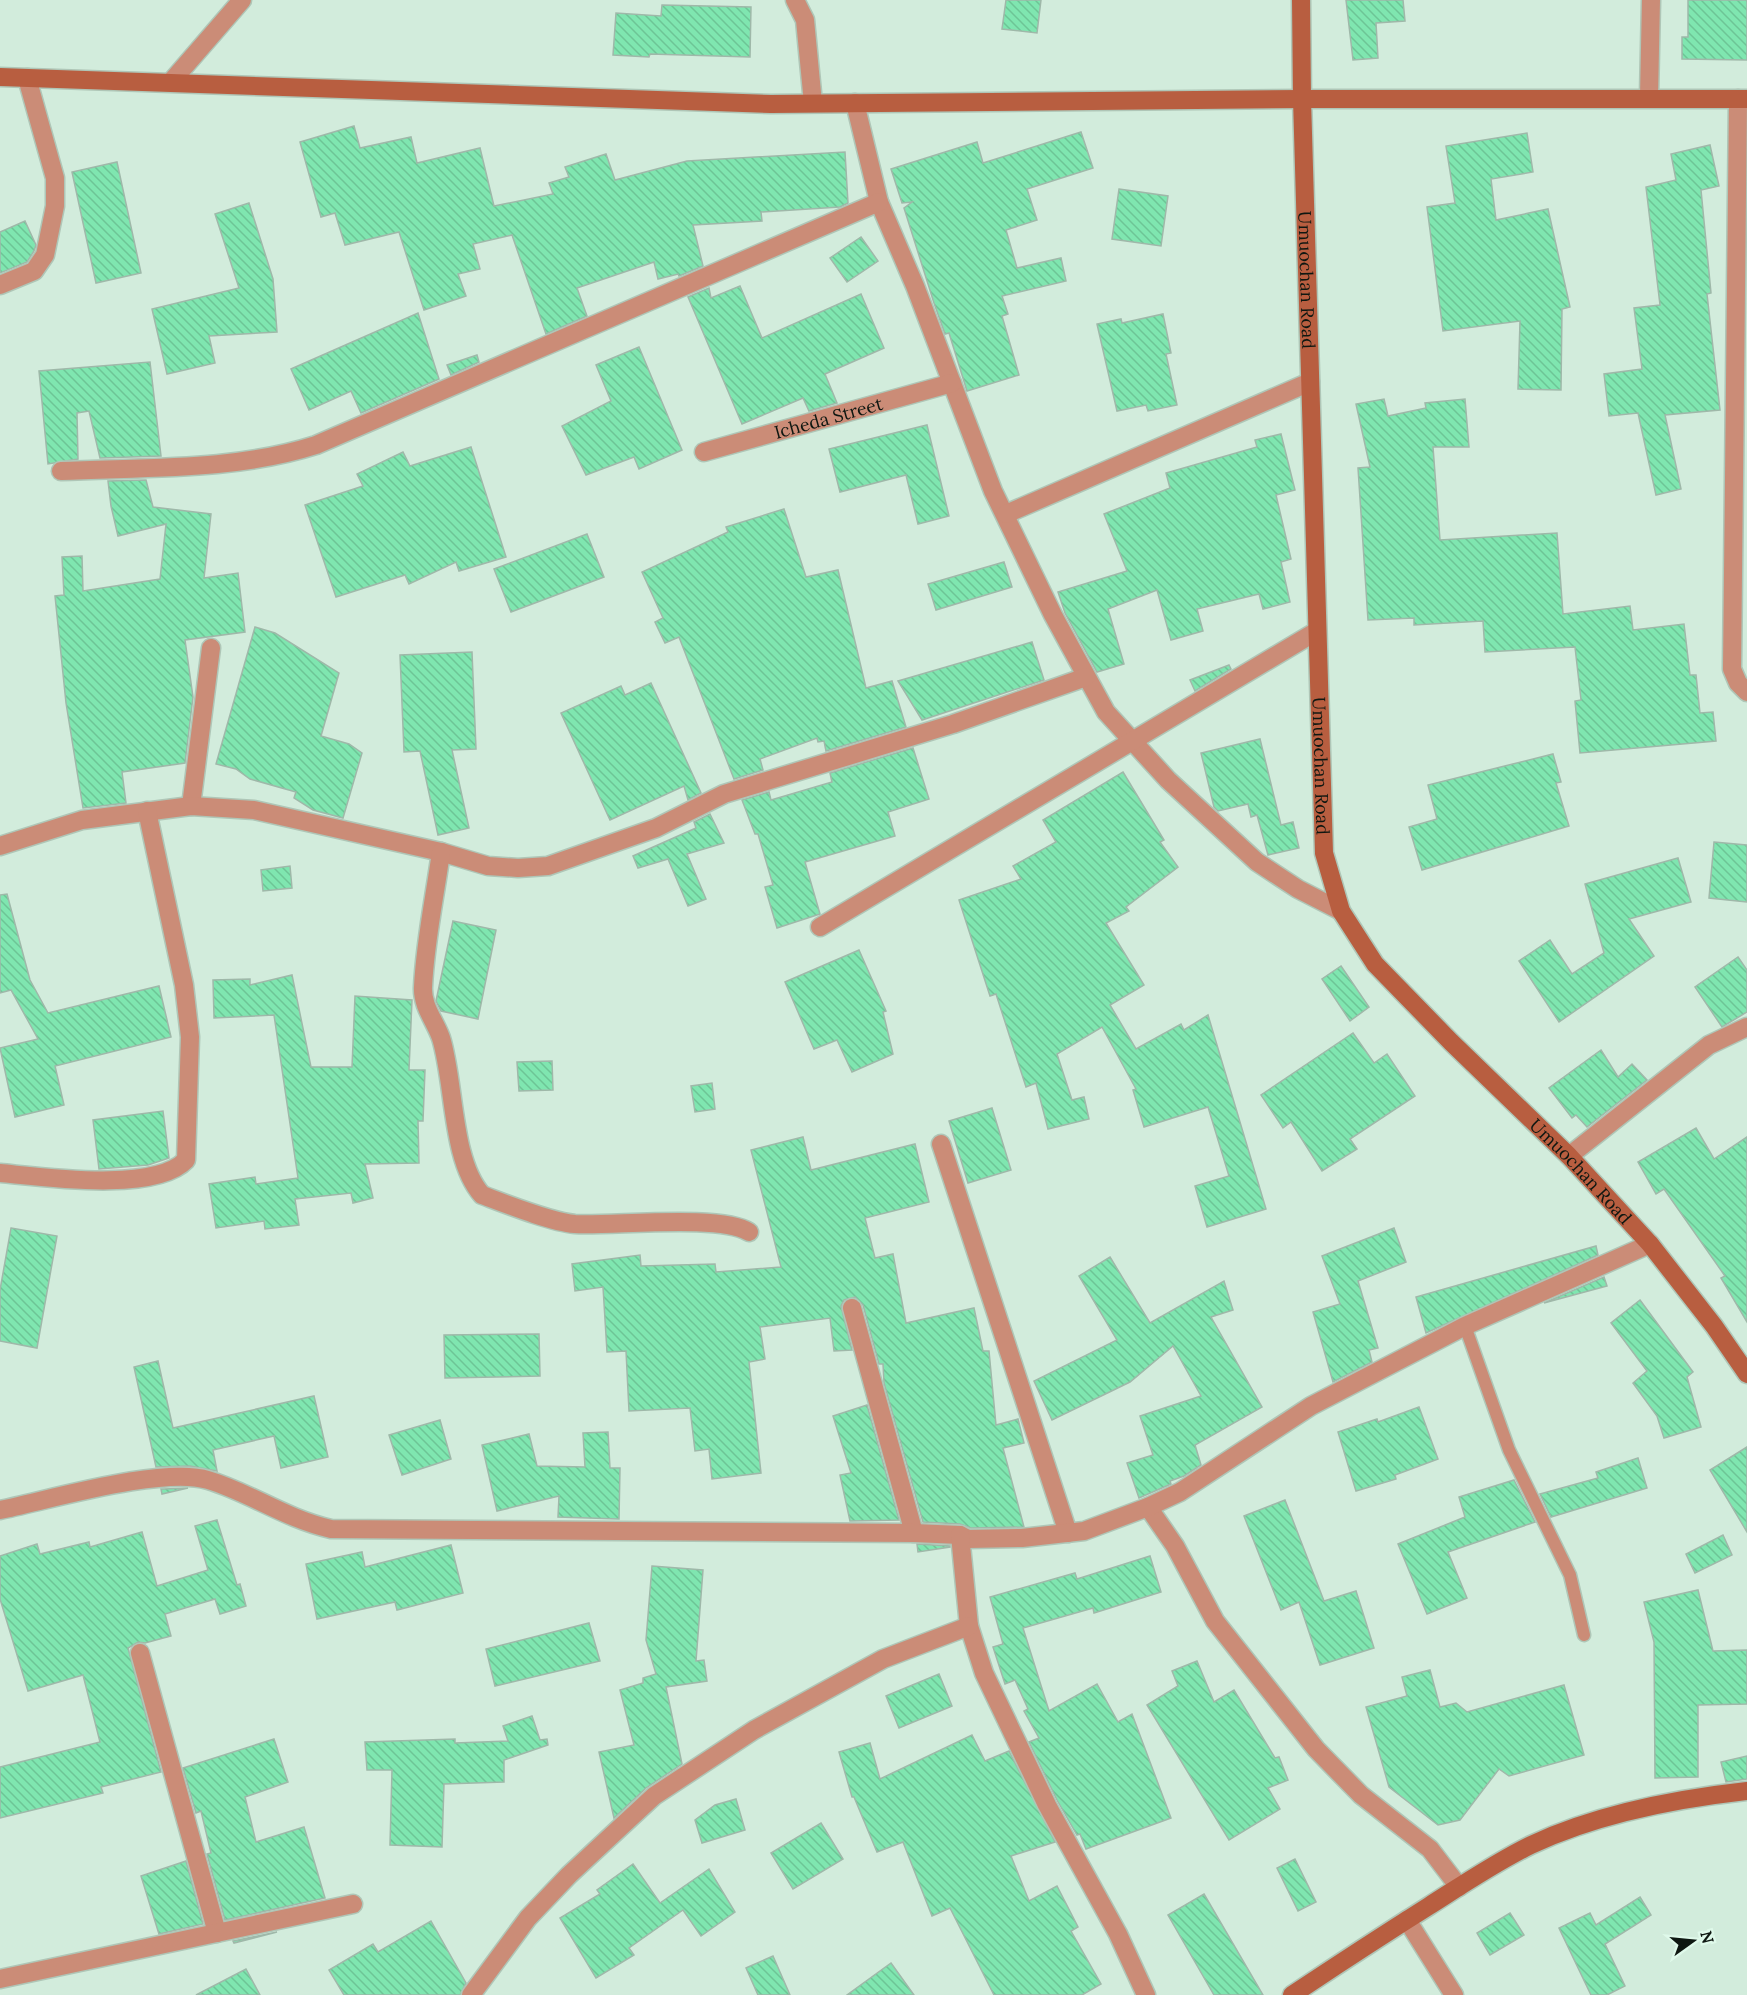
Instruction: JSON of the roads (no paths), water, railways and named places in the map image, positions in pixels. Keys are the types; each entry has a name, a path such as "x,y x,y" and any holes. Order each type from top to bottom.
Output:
{"street":[{"path":"171,82 243,0"},
{"path":"795,0 805,20 813,103"},
{"name":"Umuochan Road","path":"1301,0 1324,853 1341,911 1375,964 1451,1042 1569,1156 1650,1244 1714,1326 1747,1374"},
{"path":"1649,98 1651,0"},
{"path":"0,77 771,104 1302,99 1743,99 1732,669 1738,683 1747,692"},
{"path":"0,285 34,271 45,255 55,206 55,178 27,78"},
{"path":"855,103 879,202 993,491 1086,677 1106,712 1168,780 1257,862 1298,889 1341,911"},
{"path":"61,471 241,462 279,457 316,445 879,202"},
{"path":"1006,514 1310,382"},
{"name":"Icheda Street","path":"704,452 952,383"},
{"path":"820,927 1317,631"},
{"path":"191,806 211,648"},
{"path":"0,846 82,820 191,806 254,810 441,852 488,866 518,868 548,866 656,828 724,794 953,724 1086,677"},
{"path":"0,1173 80,1181 158,1177 173,1171 186,1161 190,1037 184,984 147,812"},
{"path":"441,852 422,989 430,1018 441,1039 465,1164 473,1185 482,1195 572,1224 714,1224 739,1226 749,1232"},
{"path":"1569,1156 1709,1046 1747,1027"},
{"path":"942,1144 1068,1533"},
{"path":"0,1510 136,1480 190,1476 223,1486 306,1523 332,1529 914,1533 960,1535 968,1539 1084,1531 1148,1507 1180,1492 1311,1406 1465,1326 1650,1244"},
{"path":"852,1308 914,1533"},
{"path":"1148,1507 1174,1546 1215,1621 1316,1749 1360,1795 1430,1850 1458,1887"},
{"path":"960,1535 969,1626 989,1683 1047,1805 1118,1934 1146,1995"},
{"path":"471,1995 528,1918 654,1796 754,1730 883,1659 969,1626"},
{"path":"140,1653 217,1933"},
{"path":"1292,1995 1458,1887 1530,1845 1571,1828 1706,1795 1747,1791"},
{"path":"0,1979 353,1904"},
{"path":"1407,1920 1454,1995"}],"lane":[{"path":"1465,1326 1509,1450 1570,1575 1584,1635"}]}
